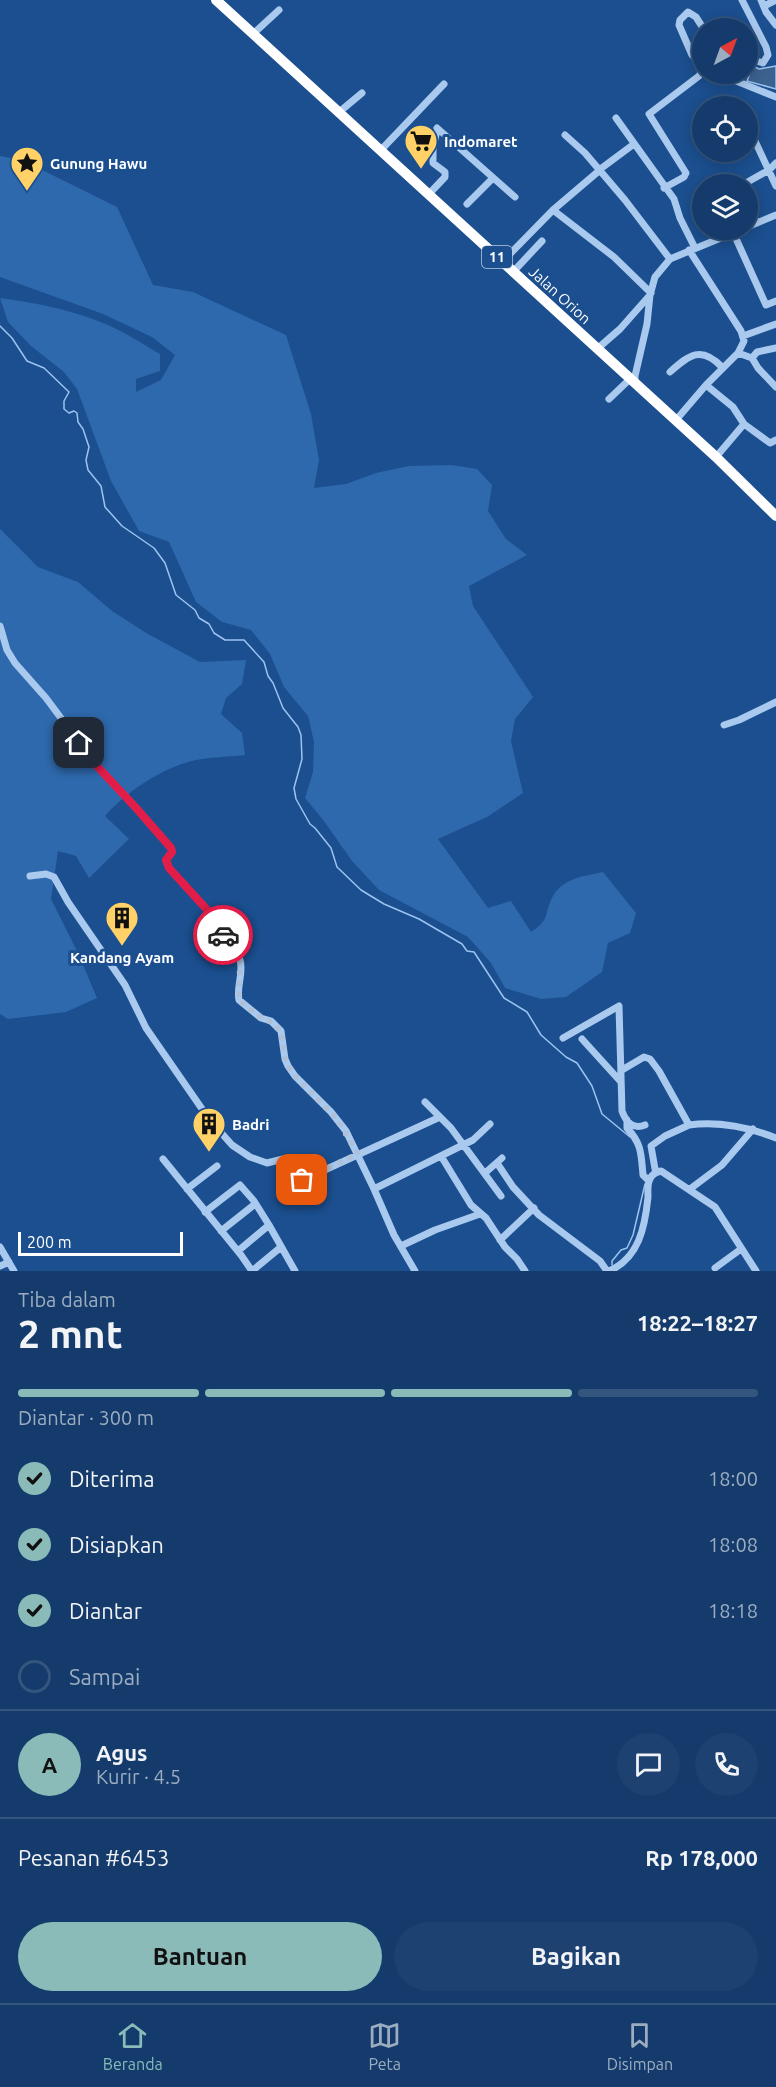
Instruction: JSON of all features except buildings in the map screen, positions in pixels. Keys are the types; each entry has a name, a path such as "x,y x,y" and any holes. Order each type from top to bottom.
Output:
{"highway":[{"name":"Jalan Orion","path":"216,0 717,457 776,516"}],"street":[{"path":"742,0 751,18"},
{"path":"776,0 763,3 776,25"},
{"path":"253,34 279,10"},
{"path":"692,55 679,25 680,20 688,12 697,18"},
{"path":"758,31 768,55 766,59 758,63"},
{"path":"664,188 684,177 686,173 649,114 692,81"},
{"path":"381,151 444,84"},
{"path":"747,84 776,97"},
{"path":"338,113 362,93"},
{"path":"616,118 674,199 692,249 744,341 738,353 722,367 676,420"},
{"path":"428,195 445,177 445,172 436,167 432,159 438,129 514,197"},
{"path":"565,135 626,200 670,259"},
{"path":"502,262 553,210 599,170 634,144"},
{"path":"758,147 776,186"},
{"path":"758,176 776,163"},
{"path":"467,204 493,178"},
{"path":"553,210 614,257 651,294"},
{"path":"758,223 776,215"},
{"path":"609,399 633,382 656,277 670,259 714,240"},
{"path":"740,240 766,305 776,301"},
{"path":"513,272 542,241"},
{"path":"597,349 620,329 651,294"},
{"path":"743,336 776,324"},
{"path":"753,358 757,352 776,348"},
{"path":"738,353 753,358 758,368 776,387"},
{"path":"670,372 683,360 695,354 707,356 722,367"},
{"path":"706,385 733,408 744,424 770,443 776,440"},
{"path":"717,457 744,424"},
{"path":"0,626 7,650 15,663 46,698 96,765 171,848 172,852 166,860 169,868 221,925 223,936 237,952 241,967 239,1000 281,1031 288,1066 337,1119 358,1154 389,1224 416,1271"},
{"path":"724,725 776,702"},
{"path":"30,876 46,874 54,878 125,985 146,1028 209,1119 234,1146 250,1157 267,1163 283,1159 296,1176 303,1180 440,1117"},
{"path":"563,1038 618,1005 622,1111 627,1120 637,1128 645,1125"},
{"path":"582,1039 621,1082"},
{"path":"622,1070 644,1058 650,1059 689,1125"},
{"path":"425,1102 440,1117 501,1196"},
{"path":"485,1173 500,1160 513,1187 539,1215 610,1270 635,1250 644,1219 646,1178 637,1138 627,1128 627,1120"},
{"path":"374,1189 463,1146 473,1140 489,1124"},
{"path":"658,1172 655,1169 651,1146 665,1136 689,1125 730,1125 753,1129 776,1138"},
{"path":"690,1189 722,1165 753,1129"},
{"path":"441,1156 471,1205 486,1218 525,1271"},
{"path":"163,1159 252,1271 281,1247"},
{"path":"187,1189 217,1166"},
{"path":"646,1178 658,1172 664,1172 715,1207 756,1271"},
{"path":"205,1212 240,1185 269,1225 295,1271"},
{"path":"221,1231 255,1204"},
{"path":"500,1240 534,1208"},
{"path":"401,1246 435,1230 480,1214"},
{"path":"238,1251 269,1225"},
{"path":"0,1248 14,1271"},
{"path":"715,1268 741,1249"},
{"path":"0,1266 9,1262"}],"shaded area":[{"path":"776,66 776,89 758,84 758,68"},
{"path":"0,156 22,160 117,207 153,285 193,292 286,335 311,414 319,460 314,488 346,484 376,473 409,466 452,465 477,469 492,485 488,511 506,539 527,555 469,586 473,606 533,697 515,719 511,741 523,793 487,817 438,839 488,908 511,901 531,932 545,919 553,896 562,885 603,872 636,913 630,933 608,943 602,972 566,997 541,999 505,988 491,963 468,937 379,890 352,861 305,798 313,772 314,742 308,716 284,687 270,654 251,630 222,622 196,602 169,542 139,531 111,481 77,389 64,372 31,346 8,322 0,298 82,315 108,325 160,354 160,371 136,379 136,392 161,380 175,355 152,337 103,314 0,277"},
{"path":"0,529 38,567 78,582 112,611 148,634 200,662 246,660 242,684 226,698 221,714 242,733 245,755 188,762 165,771 133,791 105,816 129,839 89,878 76,856 58,851 51,899 97,998 66,1012 8,1019 0,1014"}],"waterway":[{"path":"0,326 12,338 27,361 44,368 69,392 64,401 64,409 69,413 74,411 77,413 78,422 89,447 86,460 88,470 101,486 105,507 122,526 154,548 165,563 176,595 195,610 199,618 209,624 214,633 225,640 244,640 264,662 283,708 298,727 301,735 302,759 294,788 296,799 310,824 331,848 337,867 361,890 384,904 419,919 462,944 467,951 474,952 504,998 527,1012 541,1035 566,1057 577,1063 592,1086 602,1114 630,1137"},
{"path":"612,1265 612,1261 621,1250 627,1248 633,1235 645,1184"}],"way so far":[{"path":"223,935 237,952 240,962 239,1000 281,1031 288,1066 337,1119 358,1154 302,1180"}],"place":[{"name":"Indomaret","path":"421,170"},
{"name":"Gunung Hawu","path":"27,192"},
{"name":"Kandang Ayam","path":"122,947"},
{"name":"Badri","path":"209,1153"}],"route":[{"path":"79,743 171,848 172,852 166,860 169,868 221,925 223,935"}]}
